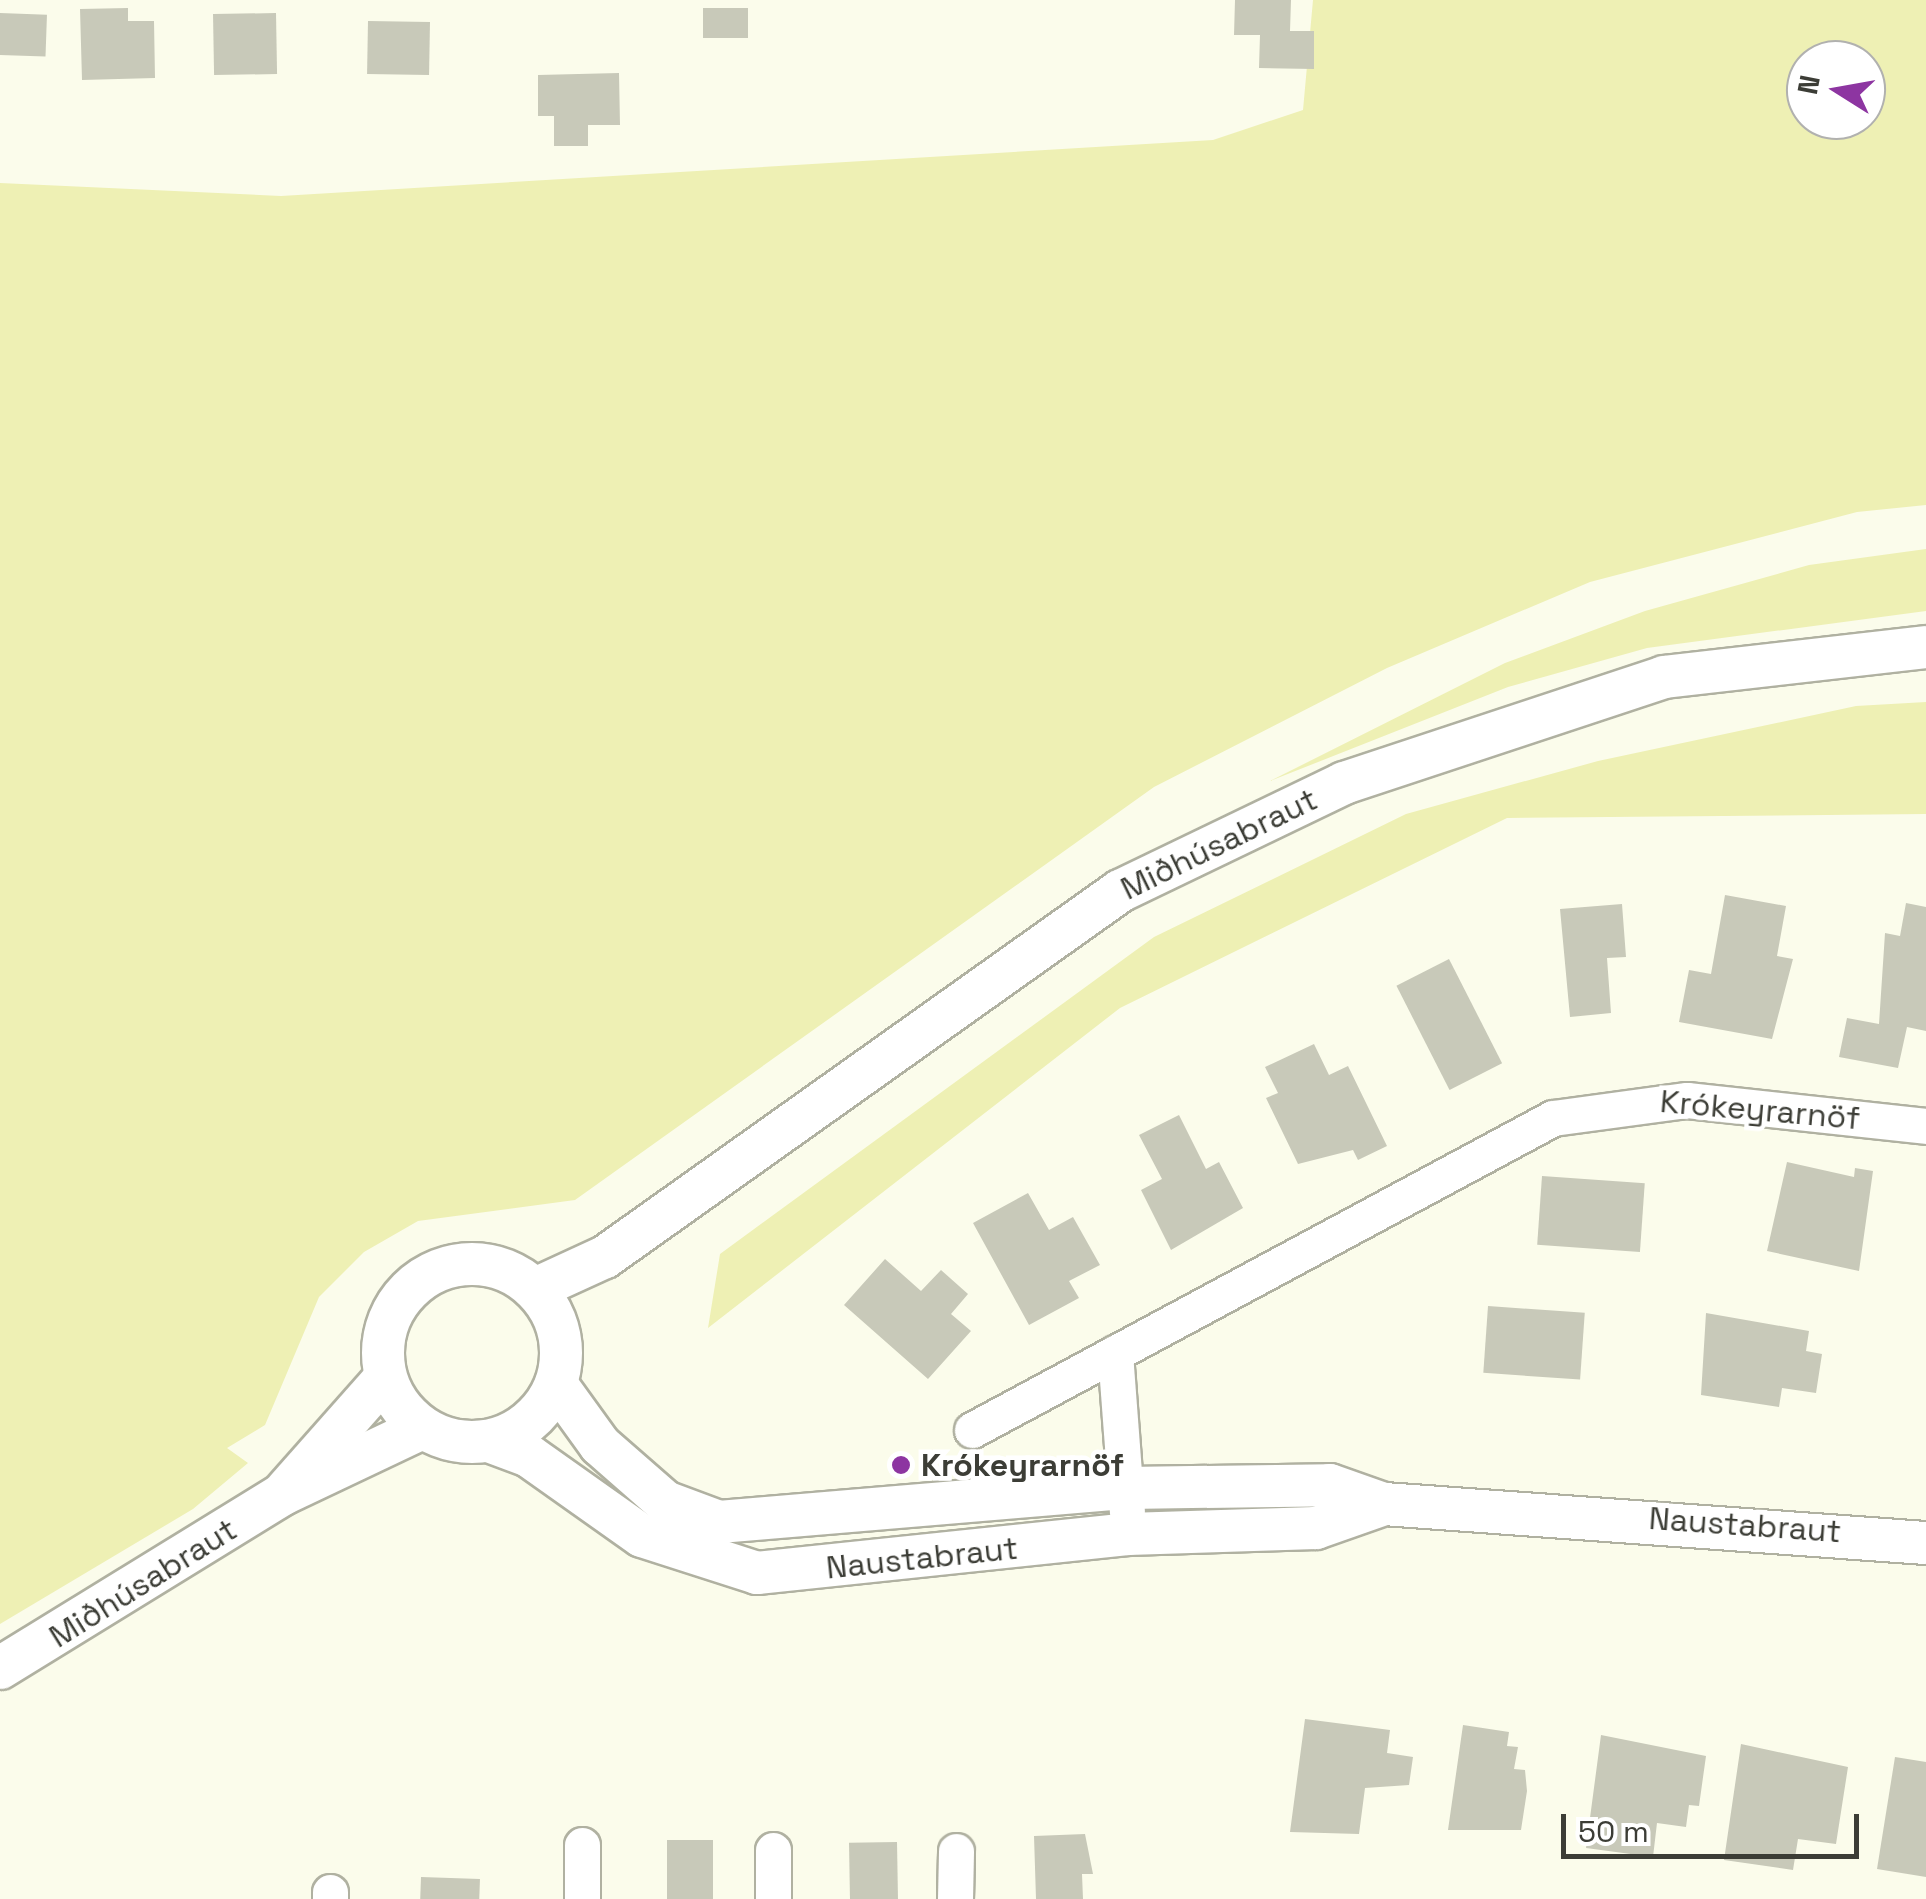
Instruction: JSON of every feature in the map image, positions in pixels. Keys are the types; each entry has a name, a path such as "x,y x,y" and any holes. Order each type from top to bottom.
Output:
{"street":[{"name":"Miðhúsabraut","path":"535,1289 605,1257 1120,890 1344,783 1664,678 1926,647"},
{"name":"Krókeyrarnöf","path":"972,1430 1553,1118 1687,1100 1926,1126"},
{"name":"Miðhúsabraut","path":"559,1333 605,1257"},
{"path":"482,1264 535,1289 559,1333 556,1384 541,1410 489,1442 422,1428 385,1378 388,1320 426,1276 482,1264"},
{"path":"1115,1354 1128,1534"},
{"name":"Miðhúsabraut","path":"283,1494 385,1378"},
{"name":"Naustabraut","path":"556,1384 600,1446 666,1502 719,1522 1127,1488 1330,1485 1384,1504 1926,1543"},
{"name":"Miðhúsabraut","path":"0,1668 283,1494 422,1428"},
{"name":"Naustabraut","path":"489,1442 529,1456 642,1536 758,1573 1128,1534 1316,1528 1384,1504"},
{"path":"582,1845 582,1899"},
{"path":"773,1850 774,1899"},
{"path":"956,1851 956,1899"}],"green space":[{"path":"1313,0 1926,0 1926,505 1857,512 1590,582 1387,668 1154,787 575,1200 418,1221 364,1252 319,1297 265,1425 227,1448 248,1463 193,1509 0,1624 0,183 281,196 1213,140 1303,110"},
{"path":"1926,549 1926,611 1647,648 1508,687 1270,781 1505,663 1645,611 1809,565"},
{"path":"1926,702 1926,814 1507,818 1120,1008 708,1328 720,1254 1154,937 1406,814 1598,761 1856,706"}],"building":[{"path":"1235,0 1291,0 1290,31 1314,31 1314,69 1259,68 1260,35 1234,35"},
{"path":"128,8 128,21 154,21 155,78 82,80 80,9"},
{"path":"703,8 748,8 748,38 703,38"},
{"path":"0,13 47,15 46,57 0,55"},
{"path":"276,13 277,74 214,75 213,14"},
{"path":"368,21 430,22 429,75 367,74"},
{"path":"619,73 620,125 588,125 588,146 554,146 554,116 538,116 538,75"},
{"path":"1725,895 1786,906 1777,956 1793,959 1772,1039 1679,1022 1689,970 1711,974"},
{"path":"1906,903 1926,907 1926,1031 1907,1027 1898,1068 1839,1057 1847,1018 1879,1024 1885,933 1900,936"},
{"path":"1622,904 1626,957 1607,958 1611,1013 1570,1017 1560,909"},
{"path":"1449,959 1502,1063 1450,1090 1396,986"},
{"path":"1314,1044 1329,1075 1348,1066 1387,1146 1358,1160 1353,1150 1298,1164 1266,1098 1278,1093 1265,1067"},
{"path":"1179,1115 1206,1169 1219,1162 1243,1208 1171,1250 1141,1190 1162,1179 1139,1135"},
{"path":"1787,1162 1854,1177 1855,1168 1873,1171 1859,1271 1767,1251"},
{"path":"1542,1176 1645,1183 1640,1252 1537,1245"},
{"path":"1028,1193 1049,1230 1073,1217 1100,1265 1069,1281 1079,1298 1029,1325 973,1223"},
{"path":"885,1259 921,1291 941,1270 968,1294 951,1314 971,1331 928,1379 844,1305"},
{"path":"1488,1306 1585,1313 1580,1380 1483,1373"},
{"path":"1706,1313 1809,1331 1806,1351 1822,1354 1816,1393 1782,1388 1779,1407 1701,1395"},
{"path":"1305,1719 1390,1730 1387,1753 1413,1757 1409,1785 1365,1788 1359,1834 1290,1832"},
{"path":"1463,1725 1509,1732 1507,1746 1518,1747 1514,1769 1525,1770 1527,1791 1521,1830 1448,1830"},
{"path":"1601,1735 1706,1756 1699,1806 1689,1805 1686,1827 1657,1823 1653,1857 1586,1848"},
{"path":"1741,1744 1848,1767 1836,1844 1798,1839 1793,1870 1724,1860"},
{"path":"1895,1757 1926,1762 1926,1877 1877,1869"},
{"path":"1085,1834 1093,1874 1082,1874 1083,1899 1036,1899 1034,1836"},
{"path":"667,1840 713,1840 713,1899 667,1899"},
{"path":"897,1842 898,1899 850,1899 849,1843"},
{"path":"421,1877 480,1879 479,1899 420,1899"}],"place":[{"name":"Krókeyrarnöf","path":"901,1465"}]}
